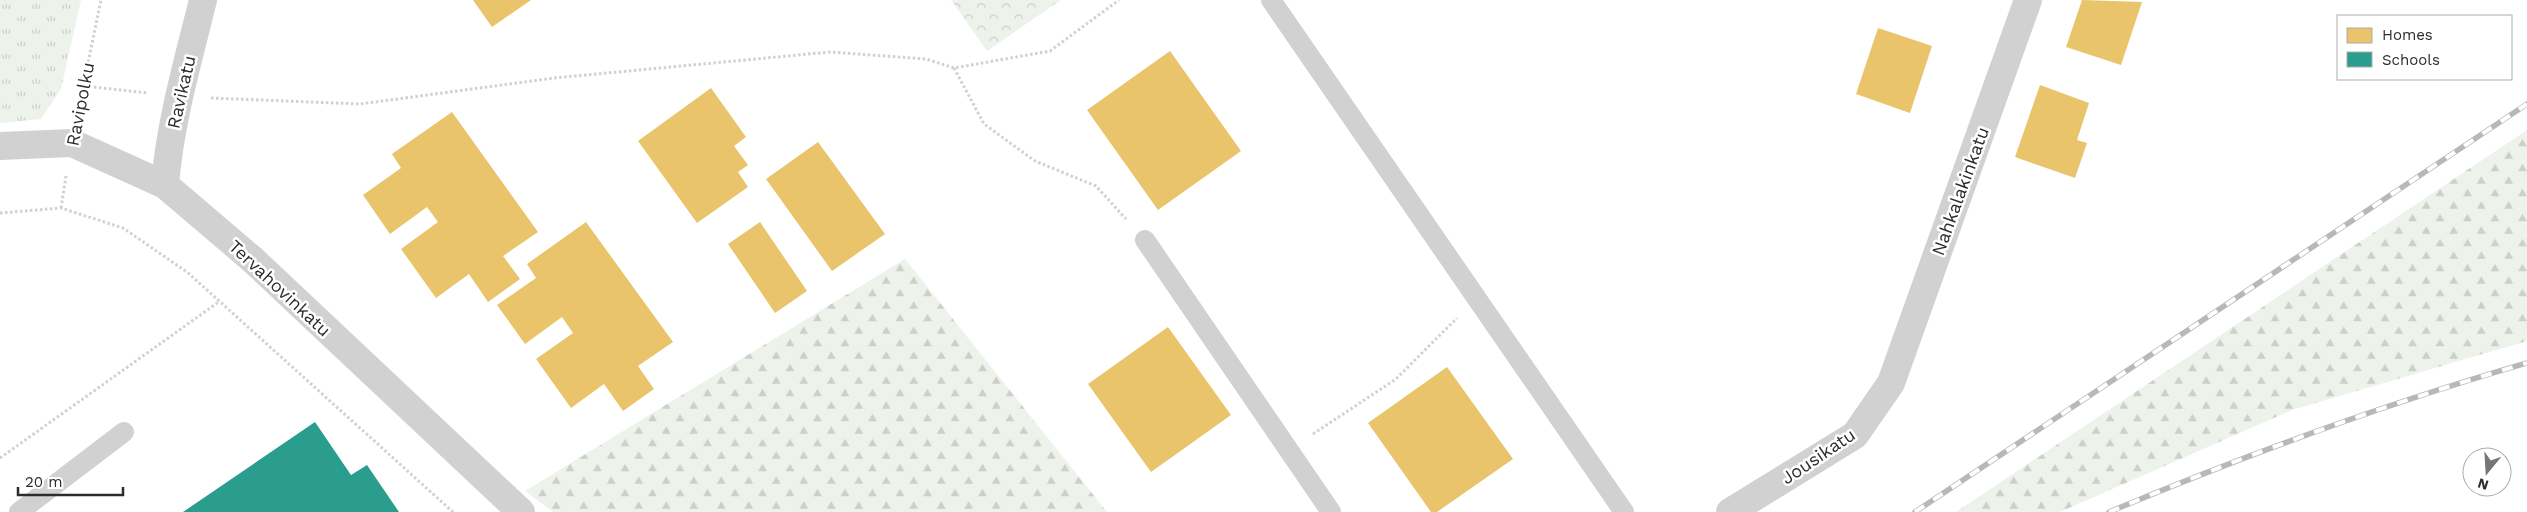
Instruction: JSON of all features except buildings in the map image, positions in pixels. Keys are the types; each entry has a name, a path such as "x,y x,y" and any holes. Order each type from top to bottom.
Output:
{"street":[{"name":"Ravikatu","path":"165,185 168,152 179,97 203,0"},
{"name":"Nahkalakinkatu","path":"1891,383 2028,0"},
{"name":"Tervahovinkatu","path":"0,146 72,143 165,185 253,260 521,512"},
{"name":"Jousikatu","path":"1730,512 1855,435 1891,383"}],"lane":[{"path":"1271,0 1624,512"},
{"path":"1145,240 1331,512"},
{"path":"18,512 124,432"}],"path":[{"name":"Ravipolku","path":"61,208 101,0"},
{"path":"84,86 179,97 360,104 554,78 830,52 926,59 954,68 1050,50 1119,0"},
{"path":"954,68 984,124 1035,161 1096,186 1145,240"},
{"path":"0,213 61,208 123,228 187,272 453,512"},
{"path":"1289,450 1396,379 1476,298"},
{"path":"0,458 220,301"}],"green space":[{"path":"0,0 81,0 61,89 41,119 0,123"},
{"path":"951,0 1061,0 987,51"},
{"path":"2527,130 2527,341 2292,410 2060,512 1956,512"},
{"path":"905,259 1107,512 553,512 525,491"}],"railway":[{"path":"1915,512 2527,104"},
{"path":"2109,512 2212,470 2368,413 2527,363"}]}
